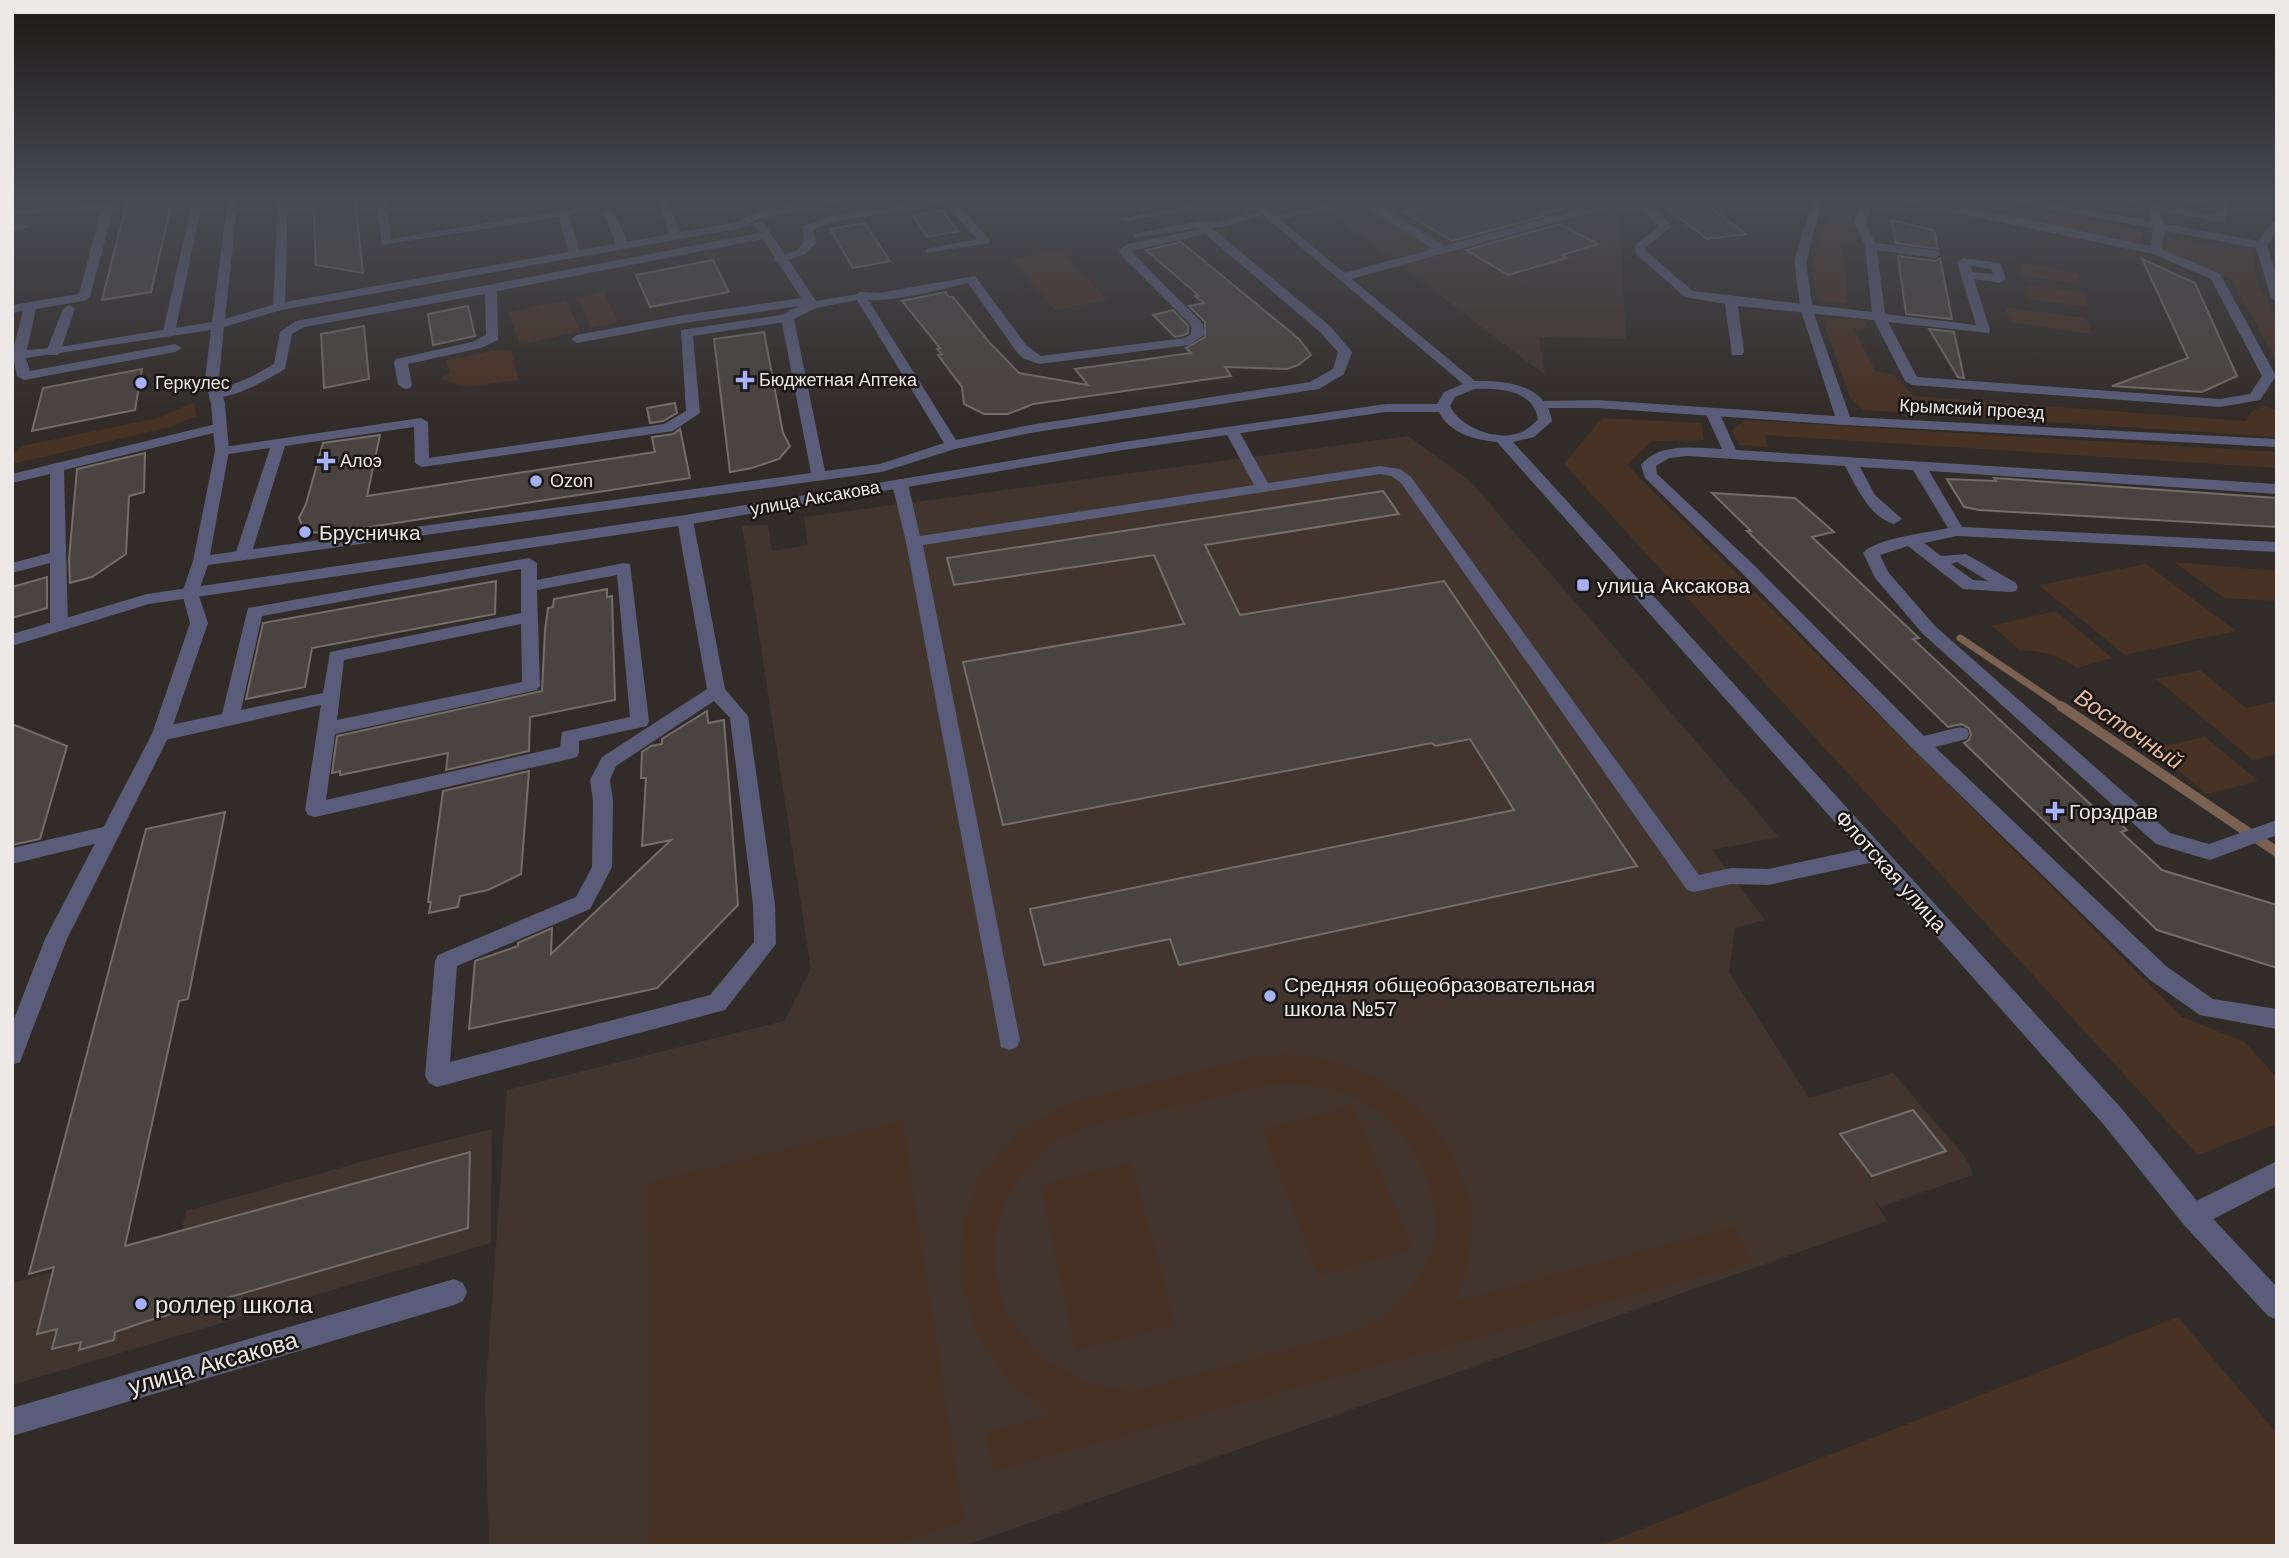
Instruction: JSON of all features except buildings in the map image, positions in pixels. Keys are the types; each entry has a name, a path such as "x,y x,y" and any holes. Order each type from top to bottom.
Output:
{"street":[{"path":"12,309 83,297 90,271"},
{"path":"169,332 182,271"},
{"path":"12,1055 57,939 161,734 199,623 190,593 201,561 222,451 212,379 224,271"},
{"path":"279,307 280,271"},
{"path":"16,355 53,352 217,325 279,307 482,271"},
{"path":"216,394 256,380 280,366 286,332 300,324 582,271"},
{"path":"787,271 810,303"},
{"path":"860,296 879,297 971,279 1021,348 1039,360 1189,341 1198,335 1197,324 1143,271"},
{"path":"201,561 882,468 952,445 1030,429 1314,386 1339,371 1345,352 1325,329 1255,271"},
{"path":"1336,271 1472,385"},
{"path":"1344,277 1367,271"},
{"path":"1662,271 1689,293 1731,302 1984,330 1968,275"},
{"path":"1801,271 1807,311 1844,421"},
{"path":"1874,271 1879,317 1912,381 2220,403 2255,397 2269,376 2216,277 2201,271"},
{"path":"2269,271 2277,298"},
{"path":"577,339 684,319 860,296 939,276"},
{"path":"405,385 401,362 476,345 493,337 491,292 483,290"},
{"path":"860,296 952,445"},
{"path":"1731,302 1737,352"},
{"path":"222,451 421,422 422,463 668,428 693,413 686,333 787,318 810,303"},
{"path":"30,306 16,355 24,376 175,348"},
{"path":"53,352 69,309"},
{"path":"787,318 819,478"},
{"path":"1472,385 1507,387 1533,398 1542,405 1546,413 1540,429 1531,434 1502,439 1468,432 1445,417 1441,408 1449,393 1472,385"},
{"name":"Крымский проезд","path":"1542,405 1597,404 1844,421 2277,443"},
{"name":"улица Аксакова","path":"12,640 147,599 685,520 1123,446 1386,408 1441,408"},
{"path":"1712,412 1731,454"},
{"path":"279,442 334,425 391,415"},
{"path":"12,479 220,427"},
{"path":"1232,431 1264,488"},
{"name":"Флотская улица","path":"1502,439 2113,1117 2193,1216 2277,1307"},
{"path":"243,555 279,442"},
{"path":"2277,489 1731,454 1672,453 1656,457 1648,465 1650,475 1748,569 1920,744 2158,973 2208,1007 2277,1019"},
{"path":"1850,462 1869,497 1894,519"},
{"path":"1919,467 1957,531"},
{"path":"57,468 59,625"},
{"path":"914,542 1380,470 1395,472 1406,480 1694,884 1731,876 1768,877 1876,854"},
{"path":"900,484 914,542 1009,1040"},
{"path":"685,520 716,691 739,716 764,905 765,944 717,1003 437,1076 446,961 583,903 602,867 603,801 600,780 609,762 716,691"},
{"path":"2277,547 1957,531 1914,543 1888,546 1871,553 1881,574 1929,629 2163,839 2210,852 2277,827"},
{"path":"1914,543 1938,561"},
{"path":"12,568 60,555"},
{"path":"230,718 254,612 529,563 531,686 326,729"},
{"path":"529,587 624,568 640,721 569,737 570,752 315,810 336,656 529,617"},
{"path":"161,734 331,697"},
{"path":"2006,722 2027,717"},
{"path":"1920,744 1960,734"},
{"path":"12,856 108,834"},
{"path":"2193,1216 2277,1173"},
{"name":"улица Аксакова","path":"12,1422 454,1292"}],"shaded area":[{"path":"1020,271 1080,271 1107,300 1055,310"},
{"path":"1407,271 1622,271 1626,339 1539,337 1545,375"},
{"path":"1813,271 1844,271 1847,303 1817,300"},
{"path":"2022,271 2062,271 2078,274 2080,284 2023,276"},
{"path":"2211,271 2255,271 2258,286 2277,318 2277,362 2231,279"},
{"path":"2026,285 2084,293 2088,307 2029,299"},
{"path":"604,292 618,322 591,328 578,298"},
{"path":"566,300 580,331 520,345 508,312"},
{"path":"2005,307 2086,318 2092,334 2010,322"},
{"path":"1822,318 1862,319 1869,328 1854,329 1875,371 1893,374 1914,396 2245,421 2250,413 2263,405 2277,411 2277,437 1863,410 1850,398"},
{"path":"497,350 511,350 519,380 464,387 440,378 450,373 446,360"},
{"path":"194,402 196,416 174,426 12,464 12,456 22,446 158,418"},
{"path":"1602,418 1701,423 1704,440 1652,441 1627,465 2182,1017 2245,1042 2277,1078 2277,1124 2198,1155 1564,464"},
{"path":"1744,420 2277,452 2277,468 1764,435 1768,447 1740,445 1731,431"},
{"name":"Средняя общеобразовательная школа №57","path":"1408,436 1469,480 1779,837 1712,850 1765,920 1735,928 1729,972 1809,1098 1893,1073 1966,1158 1973,1175 1880,1207 1872,1197 1887,1221 964,1546 489,1546 485,1400 507,1090 784,1021 811,969 742,526 768,525 772,551 808,545 804,517"},
{"path":"2174,562 2277,571 2277,601 2224,598"},
{"path":"2146,564 2236,631 2125,655 2039,585"},
{"path":"2056,611 2112,658 2077,668 2050,655 2021,651 1992,626"},
{"path":"2200,670 2246,708 2273,702 2277,706 2277,754 2253,760 2156,679"},
{"path":"2205,737 2258,781 2206,794 2153,748"},
{"path":"1286,1054 1334,1062 1373,1077 1416,1106 1449,1148 1471,1202 1469,1262 1455,1302 1732,1227 1752,1262 993,1471 987,1432 1052,1414 1012,1383 978,1335 961,1280 963,1226 981,1174 1020,1132 1072,1102 1258,1057","holes":["1297,1083 1344,1093 1377,1110 1409,1143 1421,1163 1430,1184 1436,1229 1431,1256 1403,1301 1378,1321 1354,1332 1135,1391 1090,1385 1042,1359 1007,1316 994,1272 995,1231 1009,1192 1034,1158 1058,1139 1084,1127 1270,1084"]},
{"path":"1352,1106 1413,1249 1318,1275 1263,1129"},
{"path":"902,1121 964,1522 885,1546 649,1546 648,1183"},
{"path":"492,1129 491,1243 12,1385 12,1283 126,1253 128,1245 182,1229 186,1211 379,1157"},
{"path":"1131,1162 1175,1324 1076,1350 1041,1185"},
{"path":"2178,1317 2277,1434 2277,1546 1599,1546"}],"waterway":[{"name":"Восточный","path":"1960,638 2064,708"},
{"name":"Восточный","path":"2061,706 2277,852"}],"place":[{"name":"Бюджетная Аптека","path":"745,380"},
{"name":"Геркулес","path":"141,383"},
{"name":"Алоэ","path":"326,461"},
{"name":"Ozon","path":"536,481"},
{"name":"Брусничка","path":"305,532"},
{"name":"улица Аксакова","path":"1583,585"},
{"name":"Горздрав","path":"2055,811"},
{"name":"Средняя общеобразовательная школа №57","path":"1270,996"},
{"name":"роллер школа","path":"141,1304"}]}
